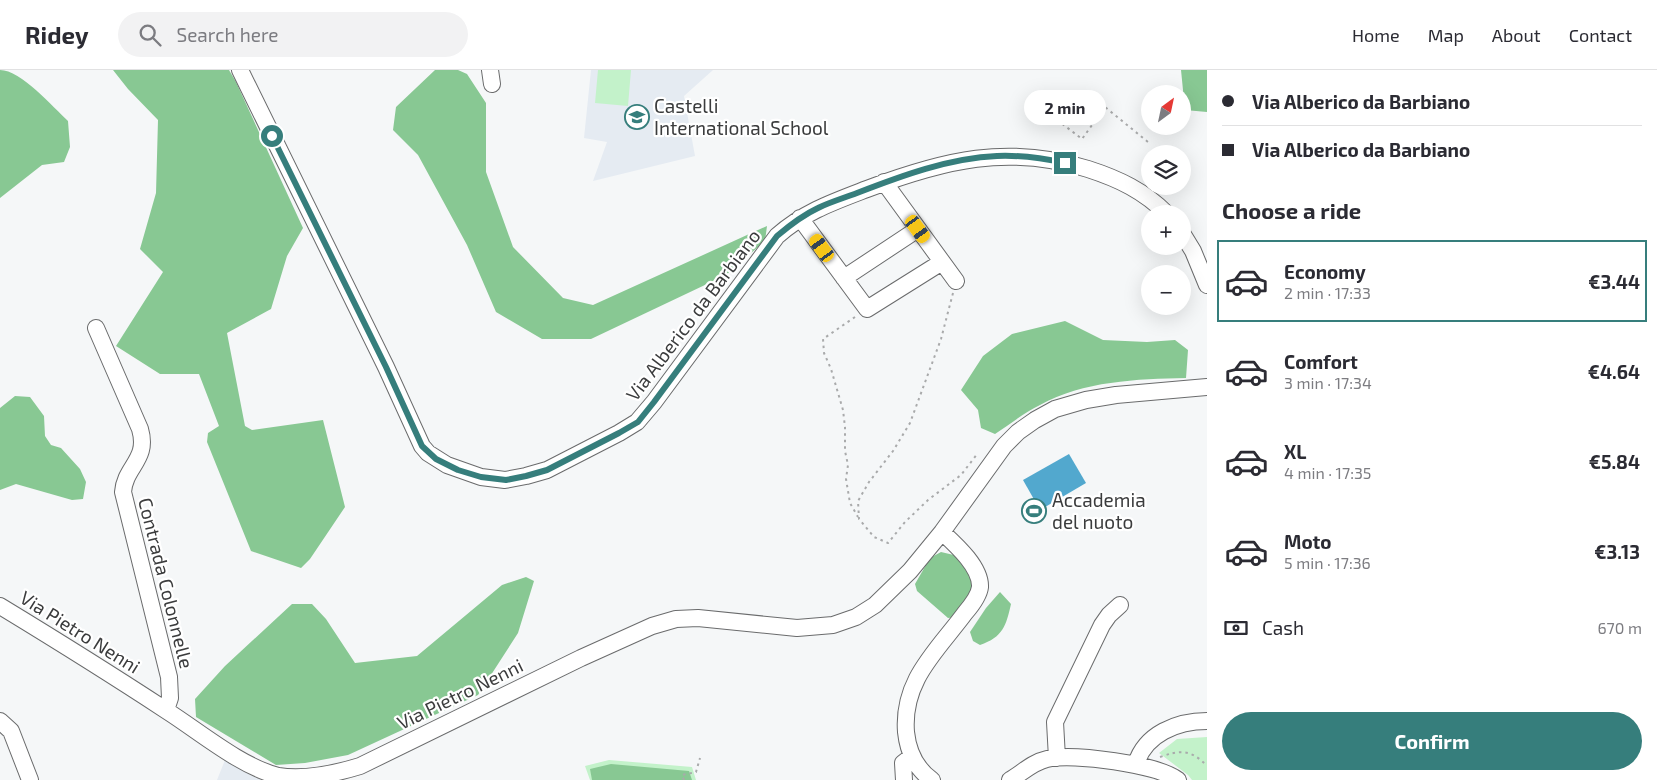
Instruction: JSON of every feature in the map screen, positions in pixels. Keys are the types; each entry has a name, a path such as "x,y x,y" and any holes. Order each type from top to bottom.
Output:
{"street":[{"name":"Via Alberico da Barbiano","path":"240,70 386,367 422,446 436,459 475,476 506,480 547,470 638,422 777,236 792,223 818,208 884,182 952,162 995,156 1038,158 1075,165 1125,183 1148,197 1156,205"},
{"path":"884,182 956,281"},
{"path":"800,218 867,309 942,262"},
{"path":"844,278 918,229"},
{"path":"1191,248 1207,285"},
{"name":"Contrada Colonnelle","path":"96,328 140,429 143,442 140,454 126,479 123,492 170,677 170,698 166,710"},
{"name":"Via Pietro Nenni","path":"0,606 261,770 279,777 297,778 313,778 336,774 360,766 581,658 652,626 676,619 698,618 752,625 797,628 834,626 856,617 875,605 910,571 942,532 1004,446 1022,429 1044,414 1065,406 1100,398 1206,384"},
{"path":"932,780 919,768 907,742 906,704 916,677 969,609 976,598 980,586 974,567 962,550 942,532"},
{"path":"1057,758 1055,722 1102,625 1120,605"},
{"path":"0,721 11,732 30,780"},
{"path":"1136,764 1139,753 1148,742 1160,734 1180,724 1207,721"},
{"path":"904,780 904,763 912,756"},
{"path":"1010,780 1038,762 1073,757 1136,764 1160,770 1178,780"}],"path":[{"path":"1052,116 1082,139 1105,107 1148,142"},
{"path":"859,519 858,501 910,423 941,339 956,281"},
{"path":"867,309 823,339 824,353 831,369 843,410 845,427 844,451 848,465 846,479 850,502 859,519 874,537 888,543 905,522 928,500 961,475 978,453"},
{"path":"1136,764 1173,752 1186,752 1194,755 1207,766"},
{"path":"684,780 682,775 696,772 700,758"}],"shaded area":[{"name":"Castelli International School","path":"591,70 713,70 684,96 695,156 593,181 607,142 584,138"},
{"path":"225,760 254,777 262,780 217,780"}],"green space":[{"path":"0,70 27,82 68,121 70,147 64,162 42,165 0,198"},
{"path":"113,70 229,70 303,228 287,256 271,309 227,333 245,426 252,430 323,420 345,507 310,559 301,568 251,551 207,442 208,433 219,426 199,374 160,374 116,346 163,272 140,249 156,193 158,120 128,89"},
{"path":"435,70 458,70 467,74 486,103 486,172 513,247 563,298 593,305 767,226 765,241 726,275 591,339 542,339 496,312 467,245 418,155 393,130 396,107"},
{"path":"598,70 631,70 628,106 595,103"},
{"path":"1181,70 1207,70 1207,112 1191,111 1191,85 1182,85"},
{"path":"1065,321 1103,340 1147,342 1175,340 1188,350 1186,378 1149,379 1092,386 1057,397 1040,405 995,434 981,428 978,410 961,390 983,356 1012,334"},
{"path":"15,396 30,397 44,416 45,436 51,445 61,448 80,469 86,482 83,499 72,500 16,484 0,490 0,408"},
{"path":"941,552 958,556 974,581 974,590 957,617 948,618 917,591 915,584 930,558"},
{"path":"526,577 534,581 518,633 478,695 348,755 305,763 276,765 196,717 195,699 225,666 292,604 312,604 326,619 355,663 417,656 502,585"},
{"path":"1000,592 1011,604 1005,625 994,638 980,645 973,641 970,632 986,608"},
{"path":"1207,737 1207,780 1192,780 1159,753 1177,739"},
{"path":"609,760 692,767 696,780 590,780 585,766"},
{"path":"611,764 689,771 692,780 592,780 590,769"}],"water":[{"path":"1069,454 1086,483 1040,510 1023,480"}],"place":[{"name":"Castelli International School","path":"637,117"},
{"name":"Accademia del nuoto","path":"1034,511"}],"route":[{"path":"272,136 386,367 422,446 436,459 458,470 481,477 506,480 547,470 638,422 777,236 792,223 818,208 884,182 952,162 995,156 1024,156 1065,163"}]}
